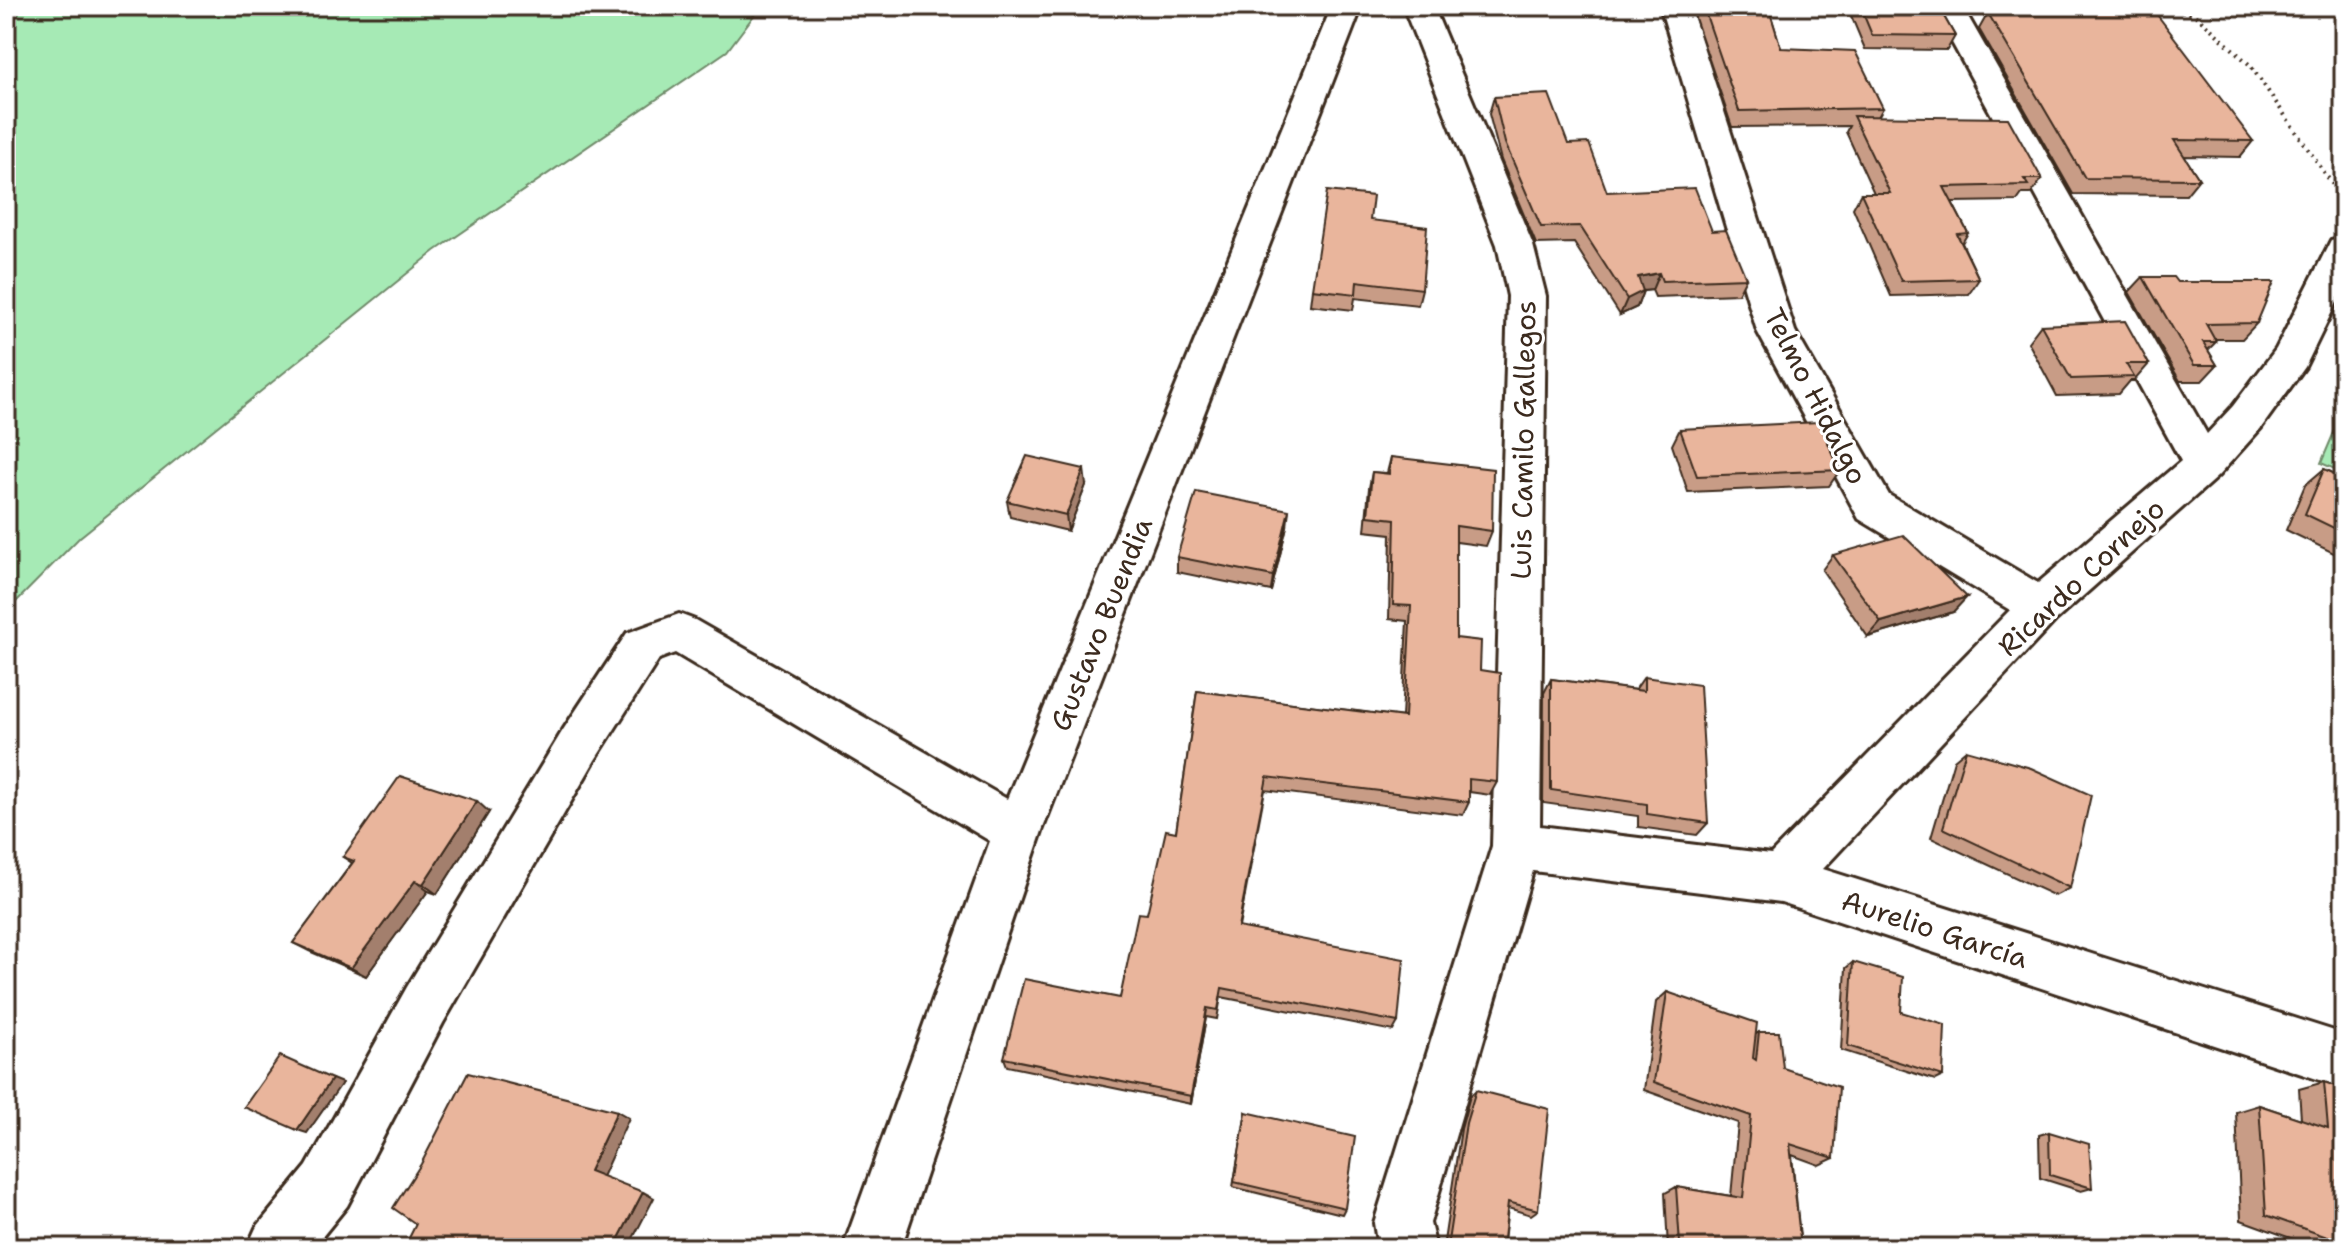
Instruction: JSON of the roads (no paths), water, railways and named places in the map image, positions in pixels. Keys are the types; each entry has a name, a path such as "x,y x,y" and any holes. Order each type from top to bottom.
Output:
{"street":[{"name":"Gustavo Buendia","path":"872,1248 1018,831 1347,6"},
{"name":"Luis Camilo Gallegos","path":"1407,1248 1402,1223 1516,846 1527,296 1515,245 1418,6"},
{"name":"Telmo Hidalgo","path":"1675,6 1776,331 1874,507 2041,607"},
{"path":"1947,6 2204,465"},
{"name":"Ricardo Cornejo","path":"1781,879 2041,607 2204,465 2247,417 2291,357 2344,249"},
{"path":"276,1248 327,1186 433,992 579,745 643,646 679,633 1018,831"},
{"name":"Aurelio García","path":"1516,846 1781,879 2344,1061"}]}
